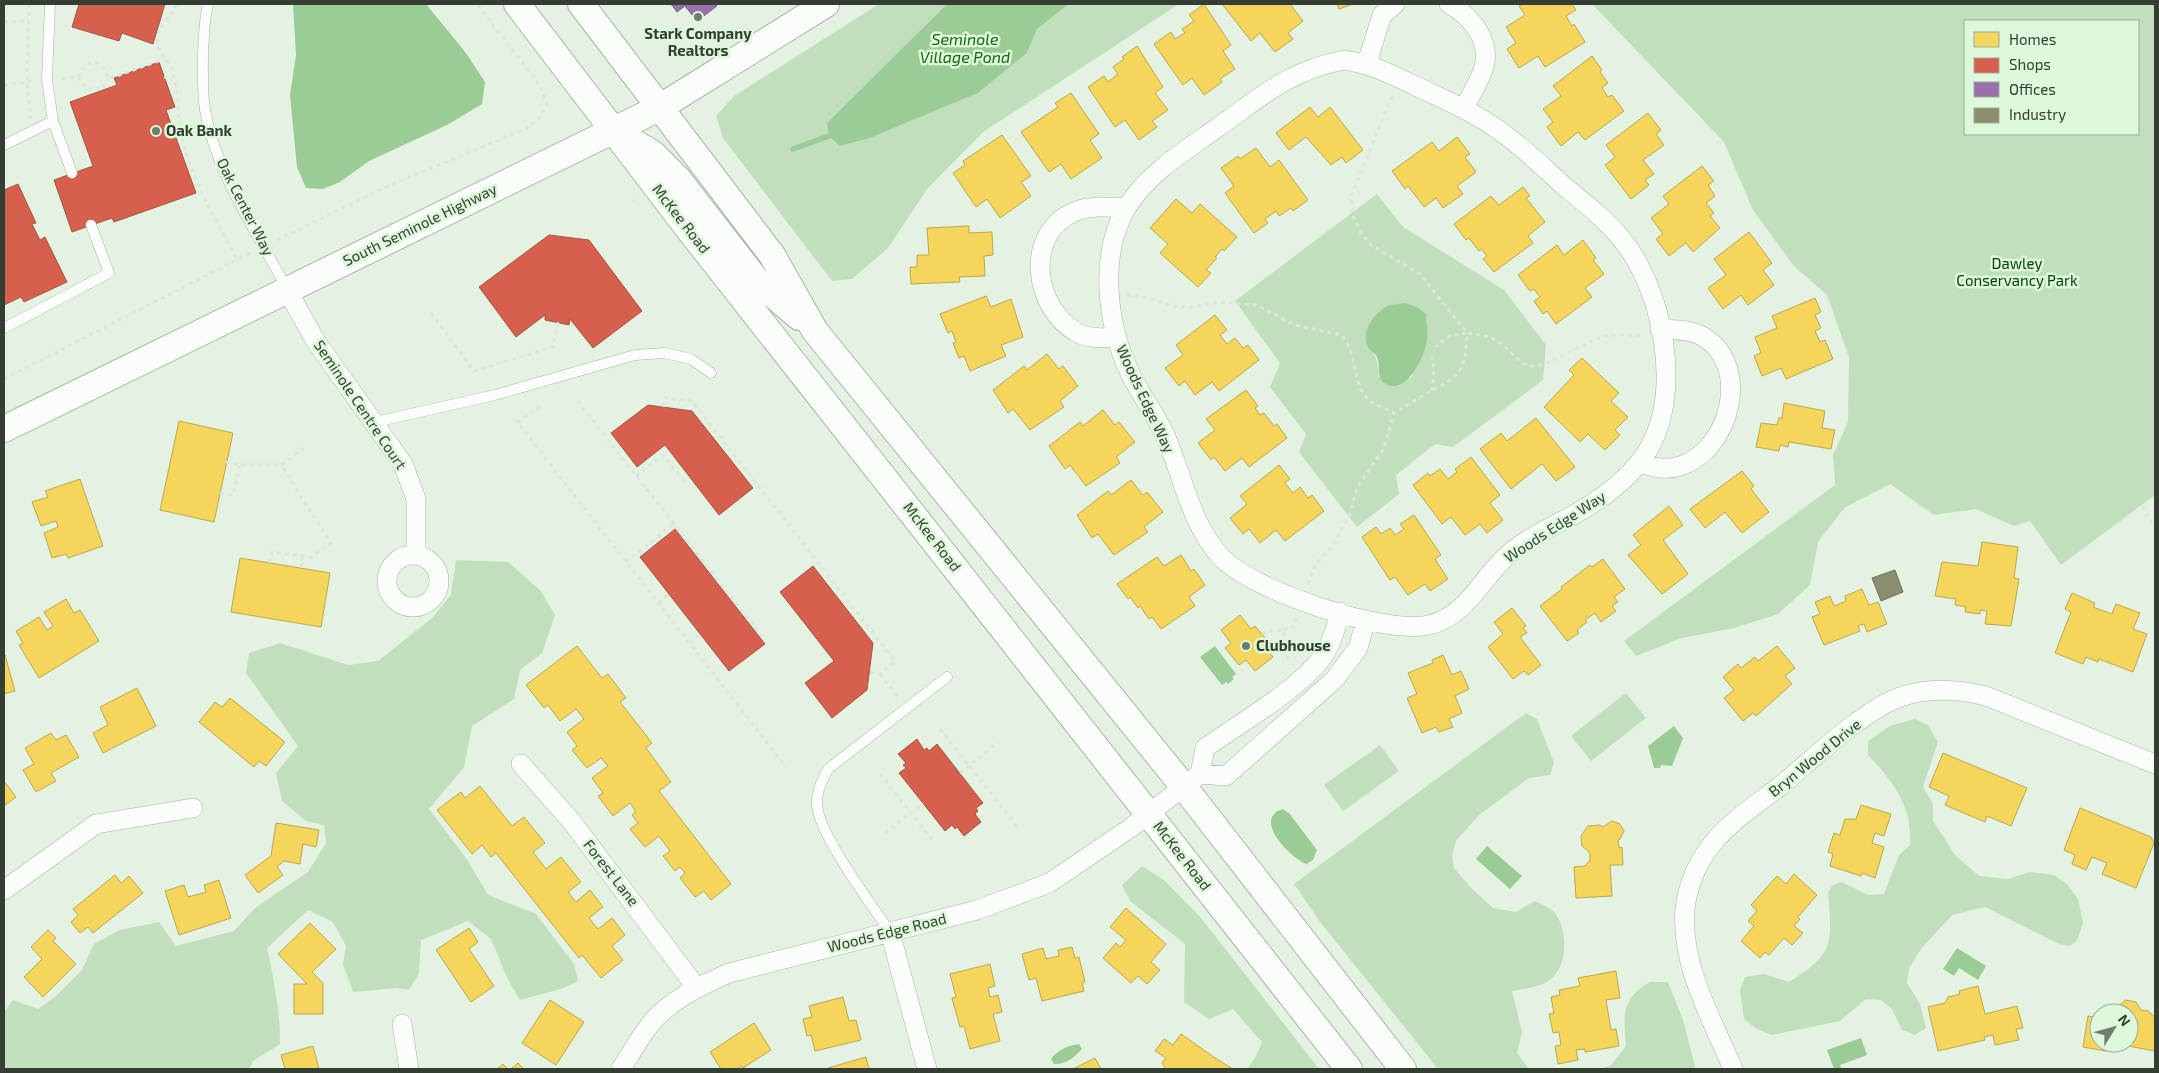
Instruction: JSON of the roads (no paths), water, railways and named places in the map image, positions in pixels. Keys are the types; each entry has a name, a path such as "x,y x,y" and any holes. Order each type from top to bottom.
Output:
{"main road":[{"name":"McKee Road","path":"516,4 690,231 1175,794 1403,1069"},
{"name":"McKee Road","path":"581,4 772,255 815,330 1175,794 1349,1069"},
{"name":"South Seminole Highway","path":"4,429 659,108 826,4"},
{"path":"613,131 652,153 678,179 757,281 815,330"}],"street":[{"path":"1367,63 1382,15 1395,4"},
{"path":"1449,4 1463,12 1478,29 1485,47 1484,66 1464,109"},
{"name":"Woods Edge Way","path":"1344,60 1367,63 1464,109 1501,131 1607,223 1627,246 1644,273 1660,329 1666,360 1665,398 1653,441 1639,463 1617,485 1590,505 1513,550 1498,564 1467,603 1448,618 1432,625 1414,627 1366,620 1268,589 1242,574 1221,557 1203,531 1188,502 1164,433 1130,374 1115,337 1109,293 1110,260 1126,208 1146,184 1169,162 1280,82 1301,71 1344,60"},
{"name":"Woods Edge Way","path":"1115,337 1101,338 1078,334 1056,315 1042,288 1039,267 1043,246 1055,225 1073,212 1100,207 1126,208"},
{"name":"Seminole Centre Court","path":"287,290 315,340 404,464 416,499 416,555"},
{"path":"1639,463 1667,469 1692,461 1707,449 1718,435 1726,413 1729,372 1720,350 1700,334 1660,329"},
{"path":"1175,794 1205,748 1292,685 1322,658 1334,636 1340,612"},
{"path":"1175,794 1226,776 1302,708 1334,678 1358,648 1366,620"},
{"name":"Bryn Wood Drive","path":"1733,1069 1694,978 1688,955 1684,931 1691,881 1703,857 1726,830 1866,716 1900,697 1922,691 1944,689 1966,691 1986,696 2155,764"},
{"name":"Forest Lane","path":"520,764 572,822 696,987"},
{"name":"Woods Edge Road","path":"621,1069 649,1026 671,1004 696,987 729,973 977,910 1049,883 1175,794"},
{"path":"4,890 96,824 193,808"},
{"path":"890,932 927,1069"},
{"path":"402,1024 409,1069"}],"lane":[{"path":"50,4 46,80 53,121 72,173"},
{"name":"Oak Center Way","path":"208,4 203,72 205,109 212,137 221,162 239,200 287,290"},
{"path":"4,145 53,121"},
{"path":"4,328 109,273 91,225"},
{"path":"375,422 495,395 635,355 664,353 691,359 711,373"},
{"path":"890,932 822,826 817,805 819,787 828,768 947,676"},
{"path":"1292,685 1302,708"}],"water":[{"path":"293,4 426,4 466,53 485,82 482,104 447,125 369,161 340,182 323,189 306,188 297,167 290,95 296,55"},
{"name":"Seminole Village Pond","path":"947,4 1069,4 1037,29 1027,53 978,93 870,138 840,146 829,136 827,123"},
{"path":"1405,303 1417,307 1426,314 1428,338 1423,356 1413,373 1401,384 1393,386 1382,382 1380,379 1378,361 1367,345 1366,333 1371,321 1380,311 1390,305"},
{"path":"1215,646 1236,674 1232,677 1234,679 1228,684 1226,682 1222,685 1200,657"},
{"path":"1674,726 1683,738 1672,766 1661,765 1660,768 1654,768 1648,746"},
{"path":"1282,809 1289,813 1317,850 1313,860 1306,864 1284,847 1272,830 1271,821 1274,814"},
{"path":"1487,846 1522,876 1510,889 1476,859"},
{"path":"1957,948 1986,966 1978,980 1959,968 1954,976 1943,969"},
{"path":"1861,1038 1867,1055 1840,1065 1841,1068 1834,1069 1827,1050"},
{"path":"1079,1044 1082,1049 1073,1058 1063,1063 1054,1064 1051,1059 1060,1050"}],"waterway":[{"path":"793,149 829,136"}],"place":[{"name":"Stark Company Realtors","path":"698,17"},
{"name":"Oak Bank","path":"156,131"},
{"name":"Clubhouse","path":"1246,646"}],"park label":[{"name":"Dawley Conservancy Park","path":"2017,272"}]}
